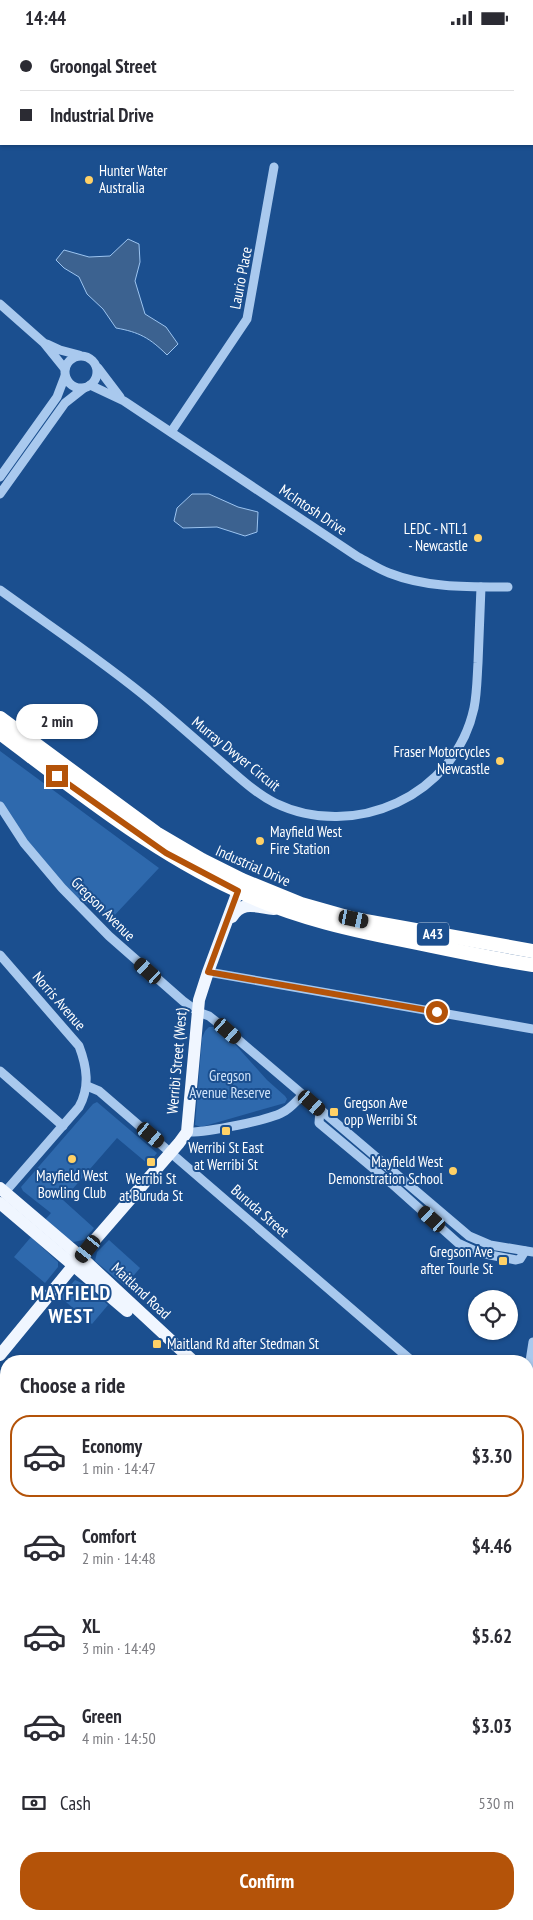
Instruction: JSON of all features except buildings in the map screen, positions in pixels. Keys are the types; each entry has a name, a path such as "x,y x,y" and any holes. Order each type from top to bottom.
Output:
{"highway":[{"name":"Industrial Drive","path":"0,718 156,833 202,860 240,886 284,910 368,934 533,965"},
{"name":"Industrial Drive","path":"0,733 146,840 193,868 240,886 354,919 533,951"}],"main road":[{"name":"Werribi Street (West)","path":"186,1132 199,1000 240,886"},
{"path":"223,933 241,906 284,910"},
{"path":"0,1354 186,1132"},
{"name":"Maitland Road","path":"2,1194 77,1261 153,1333 184,1355"}],"street":[{"name":"Laurio Place","path":"171,432 247,319 274,167"},
{"path":"0,304 44,343 72,385 87,387"},
{"path":"0,494 65,403 95,381 98,368 90,358 60,350 44,343"},
{"path":"0,477 57,397 68,362 73,357 79,355"},
{"name":"McIntosh Drive","path":"98,368 124,401 358,557 389,573 420,582 451,587 508,587"},
{"name":"McIntosh Drive","path":"87,387 124,401"},
{"name":"Murray Dwyer Circuit","path":"0,590 108,667 255,791 274,803 293,810 317,817 337,818 363,815 393,806 417,793 434,779 452,758 467,730 474,708 481,587"},
{"name":"Gregson Avenue","path":"0,806 24,843 62,888 109,936 183,1001 198,1012 209,1016 303,1095 320,1110 319,1123 392,1184 458,1243 480,1253 516,1260 529,1252"},
{"name":"Norris Avenue","path":"0,955 79,1046 85,1061 87,1086 80,1107 2,1194"},
{"path":"208,972 533,1029"},
{"path":"0,1071 62,1126"},
{"name":"Buruda Street","path":"87,1086 99,1091 405,1355"},
{"path":"186,1132 202,1132 270,1117 284,1112 303,1095"},
{"path":"532,1355 533,1342"}],"green space":[{"path":"0,751 159,868 111,919 92,899 87,904 61,886 0,813"},
{"name":"Gregson Avenue Reserve","path":"209,1027 216,1027 224,1032 267,1080 285,1096 287,1099 285,1103 201,1127 195,1125 202,1038"},
{"name":"Mayfield West Bowling Club","path":"97,1102 157,1153 148,1164 117,1138 63,1200 94,1228 84,1240 73,1242 43,1222 51,1213 23,1191 21,1187 93,1104"},
{"path":"31,1237 58,1262 58,1267 45,1283 14,1257"},
{"path":"109,1240 140,1268 125,1286 95,1261 97,1252"},
{"path":"75,1280 84,1284 108,1305 92,1324 60,1297"}],"shaded area":[{"path":"128,239 139,244 140,262 135,281 145,314 166,327 178,344 167,355 144,337 116,328 103,309 87,294 79,277 64,268 56,260 64,250 89,257 110,256"},
{"path":"192,494 209,494 238,507 258,512 257,532 245,536 217,527 183,528 174,521 177,508"}],"place":[{"name":"Hunter Water Australia","path":"89,180"},
{"name":"LEDC - NTL1 - Newcastle","path":"478,538"},
{"name":"Fraser Motorcycles Newcastle","path":"500,761"},
{"name":"Mayfield West Fire Station","path":"260,841"},
{"name":"Gregson Ave opp Werribi St","path":"334,1112"},
{"name":"Werribi St East at Werribi St","path":"226,1131"},
{"name":"Mayfield West Bowling Club","path":"72,1159"},
{"name":"Werribi St at Buruda St","path":"151,1162"},
{"name":"Mayfield West Demonstration School","path":"453,1171"},
{"name":"Gregson Ave after Tourle St","path":"503,1261"},
{"name":"Maitland Rd after Stedman St","path":"157,1344"}],"district":[{"name":"MAYFIELD WEST","path":"71,1304"}],"route":[{"path":"57,776 166,853 238,891 208,972 437,1012"}]}
